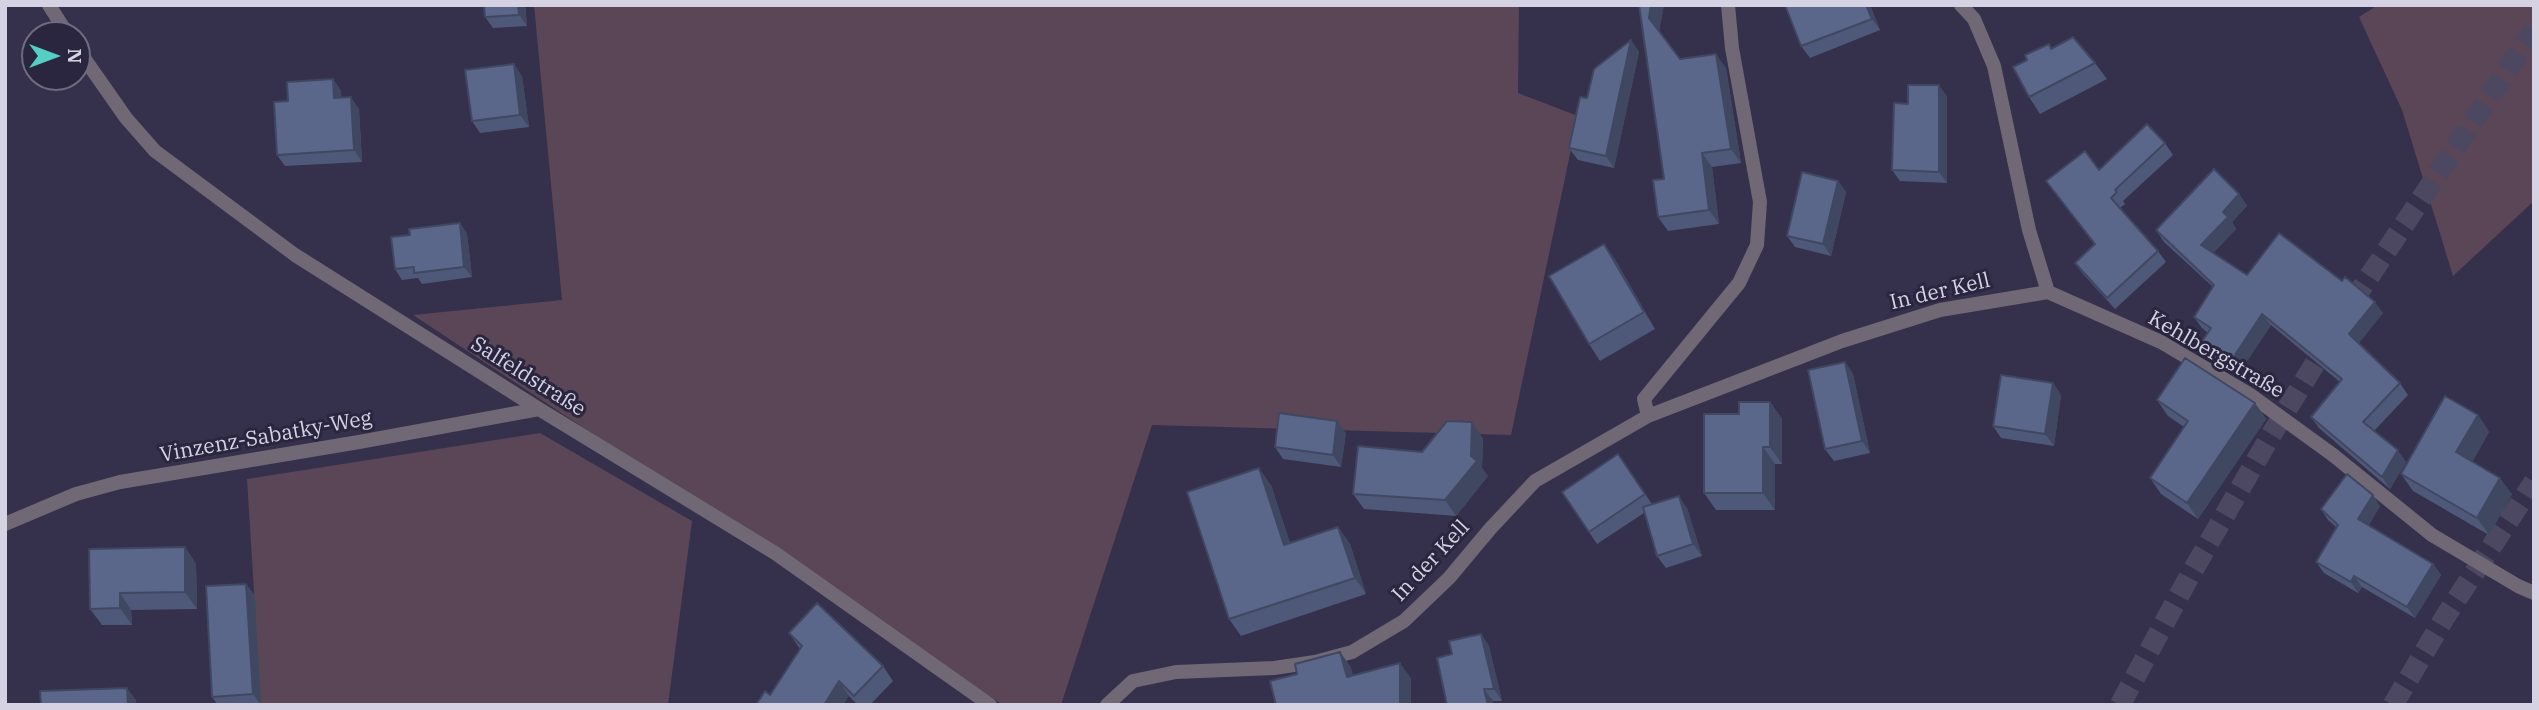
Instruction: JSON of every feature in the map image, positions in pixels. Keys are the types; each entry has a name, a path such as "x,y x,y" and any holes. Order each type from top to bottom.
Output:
{"street":[{"path":"49,5 59,21"},
{"path":"1648,416 1644,399 1739,283 1757,245 1760,202 1732,48 1728,5"},
{"path":"1961,5 1974,19 1994,66 2029,230 2048,292"},
{"name":"Salfeldstraße","path":"91,68 126,118 155,151 295,255 539,409 775,553 990,705"},
{"name":"In der Kell","path":"1107,705 1133,681 1176,672 1274,668 1352,653 1404,621 1449,578 1535,481 1648,416 1842,341 1940,310 2048,292"},
{"name":"Kehlbergstraße","path":"2048,292 2161,342 2249,394 2333,455 2432,535 2534,593"},
{"name":"Vinzenz-Sabatky-Weg","path":"5,524 76,494 120,482 539,409"}],"shaded area":[{"path":"534,5 1519,5 1518,93 1578,116 1511,435 1152,425 1061,705 1003,705 413,315 562,300"},
{"path":"2378,5 2534,5 2534,201 2453,276 2402,110 2359,17"},
{"path":"540,433 692,521 668,705 261,705 247,479"}],"building":[{"path":"484,5 518,5 519,15 485,17"},
{"path":"1639,5 1651,5 1649,18 1680,59 1716,54 1731,149 1702,153 1709,210 1658,217 1653,180 1664,179"},
{"path":"1785,5 1866,5 1872,19 1801,46"},
{"path":"2073,37 2095,63 2029,97 2013,67 2027,60 2025,55 2049,44 2051,49"},
{"path":"1631,40 1606,156 1569,148 1580,97 1587,98 1594,69"},
{"path":"514,64 520,115 472,121 465,70"},
{"path":"333,79 334,98 351,97 354,150 277,155 274,102 288,101 287,82"},
{"path":"1908,85 1939,85 1939,172 1892,170 1894,103 1908,104"},
{"path":"2147,124 2165,143 2115,190 2117,192 2111,198 2158,251 2107,298 2075,263 2095,244 2046,181 2085,151 2099,170"},
{"path":"2214,169 2239,194 2223,212 2228,217 2201,245 2247,275 2279,233 2342,281 2345,277 2375,302 2349,334 2400,383 2363,422 2398,450 2382,477 2311,417 2342,379 2262,314 2229,364 2199,346 2211,328 2194,317 2214,285 2156,230"},
{"path":"1802,172 1838,181 1823,244 1787,236"},
{"path":"460,223 464,267 414,273 414,267 395,269 391,237 410,235 409,229"},
{"path":"1604,244 1644,312 1589,344 1549,276"},
{"path":"2185,358 2255,403 2187,503 2150,478 2188,421 2157,400"},
{"path":"1845,362 1862,441 1825,449 1808,370"},
{"path":"2001,375 2053,383 2045,434 1993,426"},
{"path":"2445,396 2478,415 2456,452 2500,478 2477,518 2401,474"},
{"path":"1739,402 1770,402 1770,447 1763,447 1763,493 1704,493 1704,414 1739,414"},
{"path":"1279,413 1337,421 1333,455 1275,447"},
{"path":"1447,421 1472,422 1471,456 1477,461 1445,500 1353,494 1358,446 1422,452"},
{"path":"1618,454 1645,494 1589,532 1562,492"},
{"path":"1259,468 1284,545 1338,527 1355,578 1229,619 1187,492"},
{"path":"2347,474 2373,495 2358,519 2433,564 2407,607 2354,576 2351,582 2316,562 2338,525 2321,509"},
{"path":"1679,496 1693,544 1657,556 1643,507"},
{"path":"185,547 185,592 120,593 120,608 90,609 89,549"},
{"path":"246,584 253,694 212,697 206,586"},
{"path":"817,603 883,666 854,696 839,681 824,705 756,705 765,691 770,695 802,646 789,633"},
{"path":"1481,634 1494,689 1484,689 1488,705 1447,705 1437,658 1452,654 1449,641"},
{"path":"1340,652 1347,677 1400,663 1400,705 1276,705 1270,681 1297,674 1295,664"},
{"path":"127,688 128,705 41,705 40,691"}],"tunnel":[{"path":"2120,705 2189,577 2271,435 2359,292 2534,30"},
{"path":"2393,705 2445,617 2534,482"}]}
